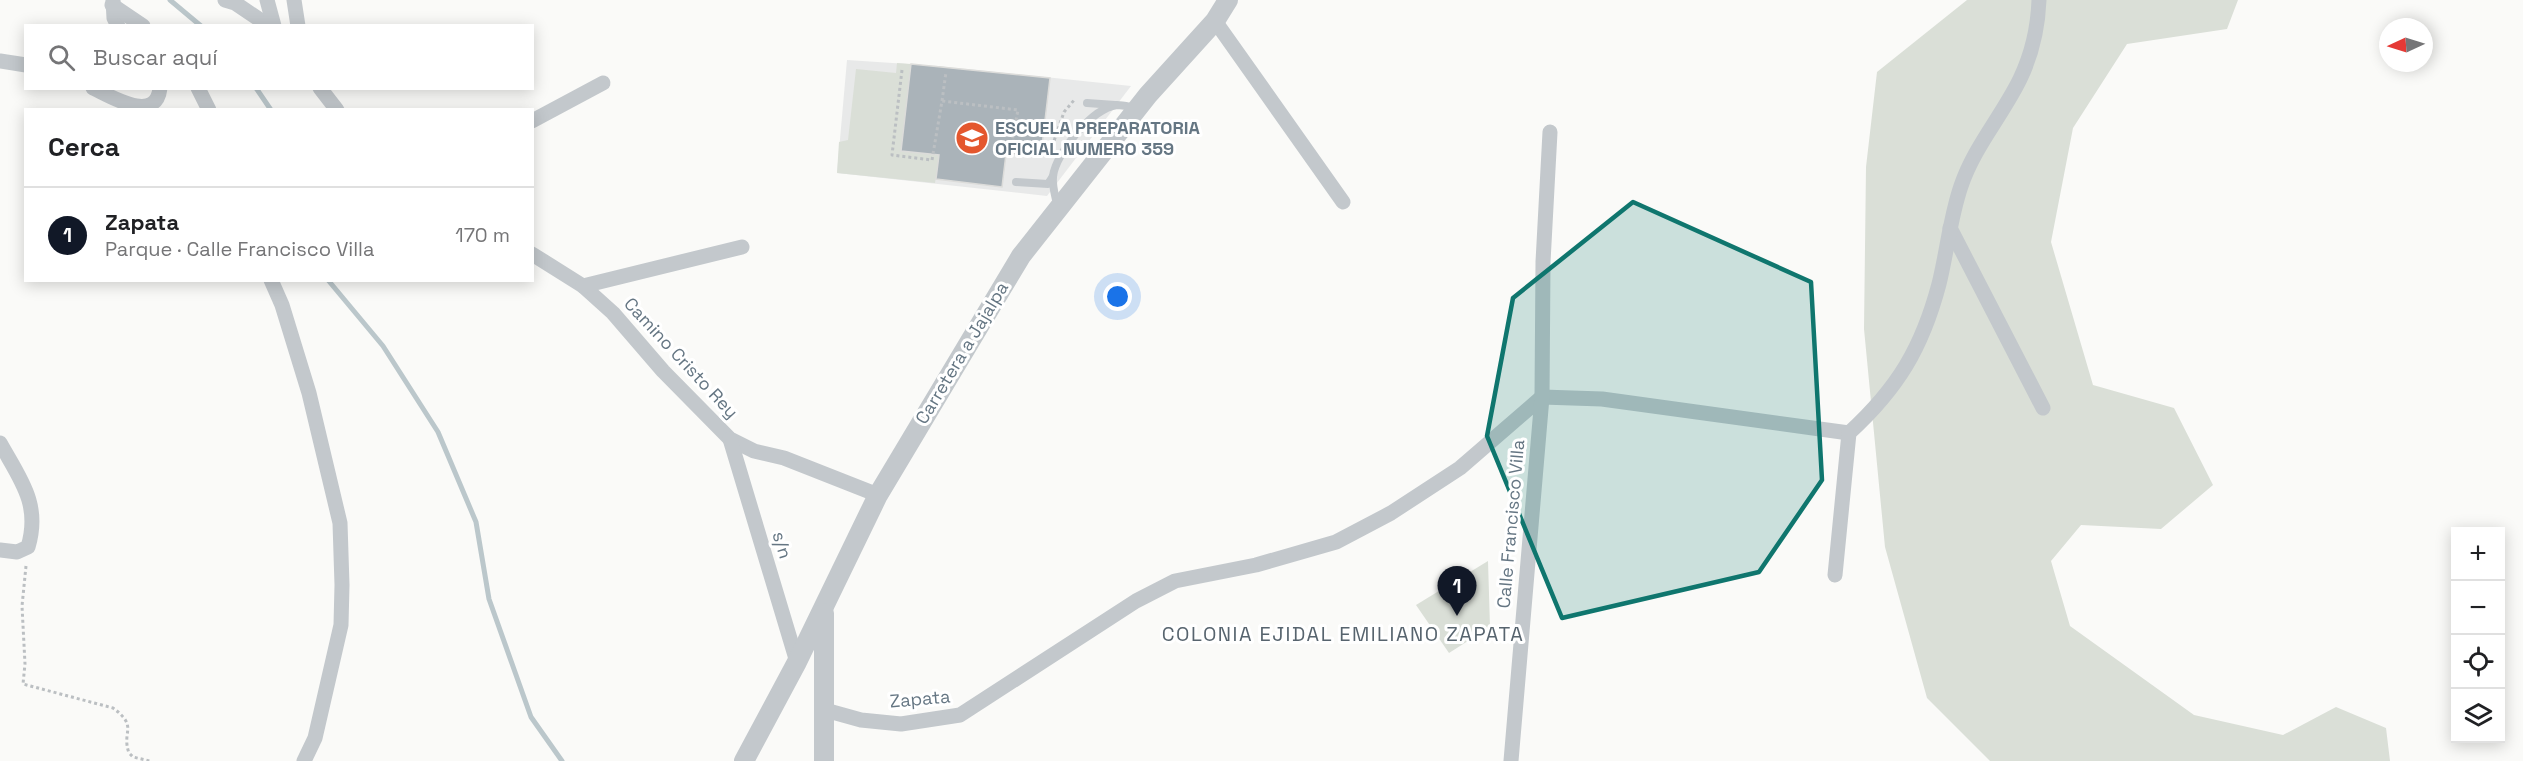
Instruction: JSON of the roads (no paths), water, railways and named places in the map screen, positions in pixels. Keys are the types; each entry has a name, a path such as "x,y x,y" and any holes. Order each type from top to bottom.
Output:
{"street":[{"path":"225,0 235,3 266,24"},
{"path":"267,0 273,24"},
{"path":"294,0 298,24"},
{"name":"Carretera a Jajalpa","path":"824,761 824,607 878,495 1020,256 1137,109 1215,21 1228,0"},
{"path":"1835,575 1849,433 1877,407 1907,367 1924,331 1961,185 1980,146 2020,79 2037,30 2039,0"},
{"path":"112,2 118,24"},
{"path":"112,2 140,24"},
{"path":"1215,21 1343,202"},
{"path":"0,61 24,65"},
{"path":"534,120 603,83"},
{"path":"96,90 131,106 143,106 153,102 159,95 160,90"},
{"path":"199,90 207,108"},
{"path":"322,90 335,108"},
{"name":"Calle Francisco Villa","path":"1510,761 1542,397 1543,262 1550,132"},
{"path":"1950,228 2043,408"},
{"path":"583,286 742,247"},
{"name":"Camino Cristo Rey","path":"534,255 583,286 613,313 663,371 730,439 754,450 794,461 878,495"},
{"path":"272,282 282,305 309,393 340,523 341,625 315,738 304,761"},
{"path":"1542,397 1602,399 1849,433"},
{"name":"Zapata","path":"825,710 861,720 901,724 960,716 1108,618 1175,581 1256,565 1336,542 1391,513 1460,468 1542,397"},
{"name":"s/n","path":"730,439 797,662"},
{"path":"0,443 28,492 33,515 33,530 28,548 16,552 0,550"},
{"path":"744,761 824,607"}],"lane":[{"path":"1087,103 1137,109"},
{"path":"1016,182 1048,184 1064,150 1077,132 1098,114 1116,105"},
{"path":"1053,175 1058,209"}],"waterway":[{"path":"170,0 199,24"},
{"path":"257,90 270,108"},
{"path":"330,282 383,346 438,432 476,522 489,599 531,717 562,761"}],"place":[{"name":"ESCUELA PREPARATORIA OFICIAL NUMERO 359","path":"972,138"},
{"name":"Zapata","path":"1457,616"}],"district":[{"name":"COLONIA EJIDAL EMILIANO ZAPATA","path":"1343,634"}]}
